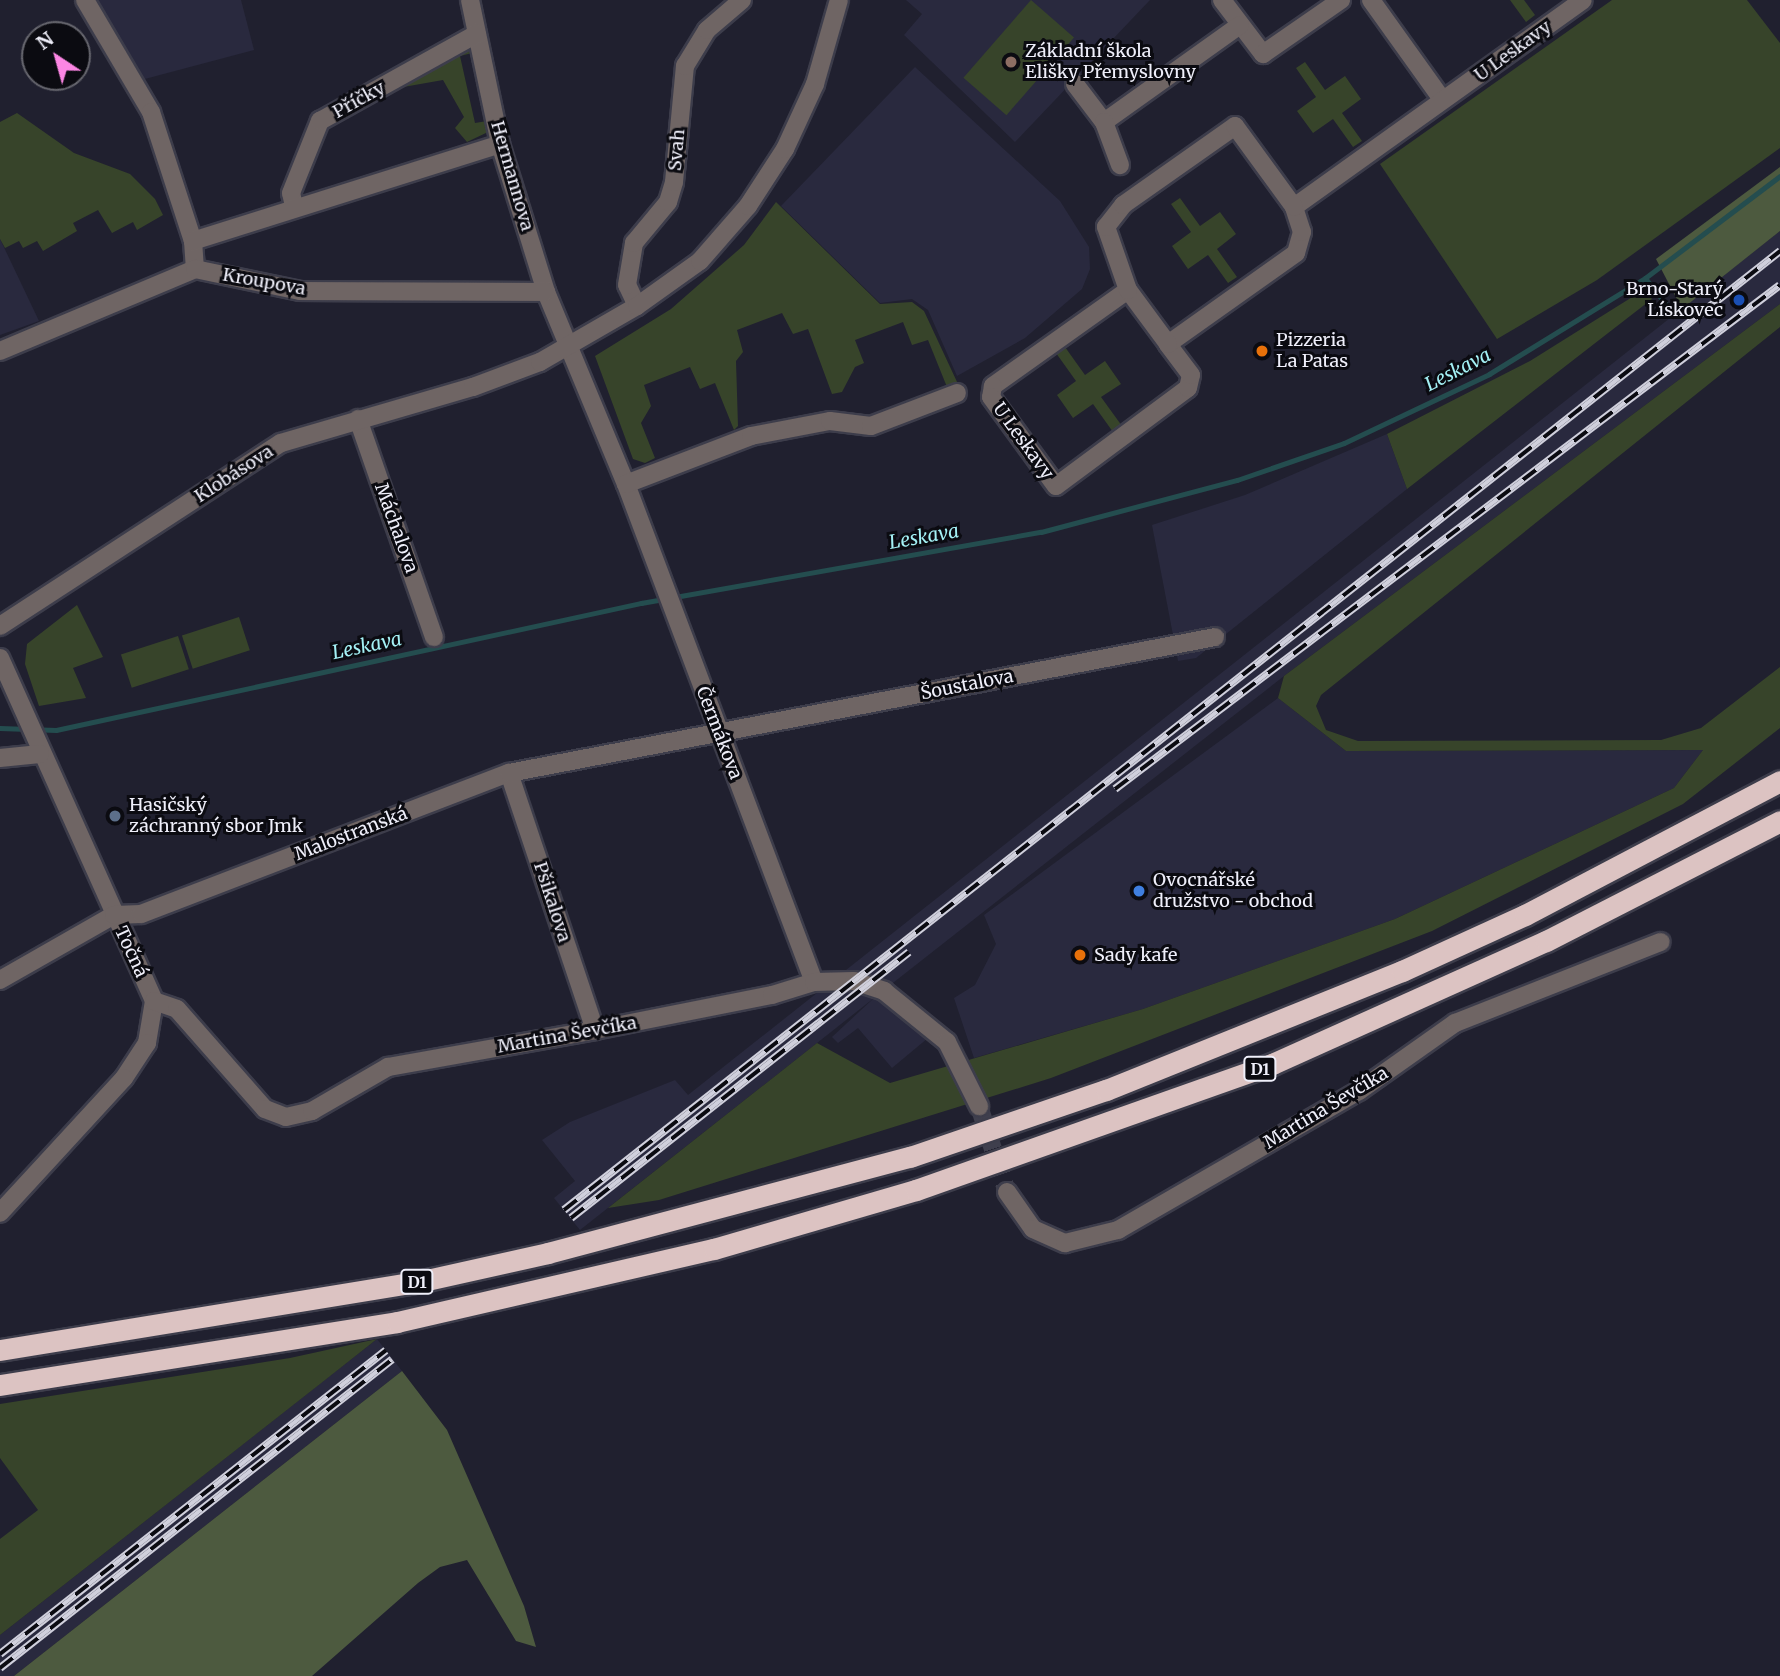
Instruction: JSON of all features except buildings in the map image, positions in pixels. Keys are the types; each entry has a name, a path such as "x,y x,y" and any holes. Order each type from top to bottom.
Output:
{"highway":[{"name":"D1","path":"0,1350 427,1280 575,1247 910,1157 1106,1090 1402,971 1525,915 1780,781"},
{"name":"D1","path":"0,1385 397,1322 714,1249 916,1190 1272,1065 1546,940 1780,821"}],"street":[{"path":"0,351 195,269 193,241 151,112 85,0"},
{"name":"Hermannova","path":"470,0 500,144 546,292 571,347"},
{"name":"Svah","path":"636,306 627,285 634,243 668,202 674,181 685,66 707,30 741,0"},
{"name":"Klobásova","path":"0,626 281,443 473,387 571,347 700,261 748,206 785,149 815,84 839,0"},
{"path":"1222,0 1263,54 1341,0"},
{"path":"1371,0 1442,99"},
{"name":"U Leskavy","path":"1294,207 1583,0"},
{"path":"1104,122 1241,25"},
{"name":"Příčky","path":"294,206 291,193 320,121 476,34"},
{"path":"1075,84 1104,122 1120,165"},
{"name":"U Leskavy","path":"1128,290 993,386 991,397 1056,486 1188,388 1191,375 1168,344 1128,290 1106,227 1123,205 1235,126 1294,207 1302,232 1296,253 1168,344"},
{"path":"193,241 294,206 370,188 500,144"},
{"name":"Kroupova","path":"195,269 300,290 546,292"},
{"name":"Čermákova","path":"571,347 626,484 814,982"},
{"path":"626,484 751,436 830,421 871,426 957,393"},
{"name":"Máchalova","path":"358,419 435,637"},
{"name":"Šoustalova","path":"719,733 1215,637"},
{"name":"Točná","path":"0,658 38,750 154,1001"},
{"name":"Malostranská","path":"0,980 114,915 141,914 509,773 719,733"},
{"path":"0,758 38,750"},
{"name":"Pšikalova","path":"509,773 595,1030"},
{"name":"Martina Ševčíka","path":"1007,1192 1033,1229 1065,1243 1118,1230 1359,1091 1455,1023 1661,942"},
{"name":"Martina Ševčíka","path":"154,1001 177,1009 265,1109 286,1117 312,1111 388,1067 772,995 814,982 853,981 884,991 947,1042 979,1106"},
{"path":"0,1213 124,1078 147,1043 154,1001"}],"shaded area":[{"path":"92,0 241,0 254,50 141,80"},
{"name":"Základní škola Elišky Přemyslovny","path":"906,0 1150,0 1015,142 904,35 922,14"},
{"path":"915,67 1060,201 1089,247 1090,269 1082,289 1025,338 957,376 928,310 912,299 880,303 781,206"},
{"path":"1780,231 1780,304 1284,676 875,997 928,1038 892,1068 858,1028 838,1043 832,1037 874,998 580,1230 554,1198 575,1181 542,1140 570,1122 675,1080 688,1095"},
{"path":"0,239 39,321 0,335"},
{"path":"1387,434 1407,489 1196,658 1178,661 1152,525 1245,495"},
{"path":"1278,698 1346,751 1703,750 1674,788 1395,919 1143,1009 974,1058 954,998 975,985 996,944 984,915"},
{"path":"377,1339 402,1371 14,1676 0,1676 0,1635"}],"green space":[{"path":"1031,0 1074,37 1006,115 963,78"},
{"path":"1510,0 1524,0 1535,15 1526,22"},
{"path":"1612,0 1747,0 1780,43 1780,148 1597,280 1497,339 1380,164"},
{"path":"464,48 472,53 460,56 475,123 487,121 488,132 467,142 455,128 464,117 443,80 392,89"},
{"path":"1305,62 1325,90 1345,76 1361,99 1342,113 1362,141 1353,147 1333,119 1313,133 1297,111 1316,97 1296,68"},
{"path":"17,113 74,153 130,174 155,199 163,215 137,230 133,222 112,233 98,210 73,223 77,231 43,251 37,241 23,248 19,241 5,248 0,239 0,122"},
{"path":"1780,167 1780,231 1682,309 1656,259"},
{"path":"1180,198 1200,226 1220,212 1236,234 1217,249 1237,277 1228,283 1208,255 1188,269 1172,246 1191,232 1171,204"},
{"path":"776,202 880,304 912,302 924,311 958,384 947,387 928,340 912,345 903,322 855,340 864,363 855,367 842,392 832,394 808,329 793,334 782,313 737,330 743,352 736,361 738,426 734,430 715,383 700,389 690,367 644,385 651,406 641,423 655,458 645,463 633,459 595,356 671,309 744,245"},
{"path":"1645,289 1652,299 1407,489 1387,434 1530,361"},
{"path":"1780,304 1780,327 1321,695 1316,706 1326,730 1358,741 1661,740 1701,728 1780,667 1780,728 1683,804 1432,931 1051,1078 659,1200 608,1208 817,1043 890,1083 1143,1009 1395,919 1674,788 1703,750 1346,751 1278,698 1284,676"},
{"path":"1065,347 1085,375 1105,361 1121,384 1101,397 1122,426 1113,432 1093,404 1073,418 1057,395 1076,381 1056,353"},
{"path":"77,605 103,657 73,668 86,698 39,706 25,664 27,644"},
{"path":"239,617 250,650 193,669 182,636"},
{"path":"178,636 189,669 132,688 121,655"},
{"path":"377,1339 0,1635 0,1539 38,1510 0,1458 0,1404 290,1358"},
{"path":"402,1371 447,1430 524,1606 536,1647 516,1641 467,1560 440,1567 418,1583 312,1676 14,1676"}],"waterway":[{"name":"Leskava","path":"0,728 56,730 641,603 1041,532 1237,480 1344,443 1489,374 1645,278 1780,176"},
{"path":"1645,278 1673,313"}],"tunnel":[{"path":"979,1106 1007,1192"}],"railway":[{"path":"564,1210 1780,251"},
{"path":"1115,789 1780,285"},
{"path":"571,1218 909,952"},
{"path":"0,1654 386,1350"},
{"path":"0,1668 392,1359"}],"place":[{"name":"Základní škola Elišky Přemyslovny","path":"1011,62"},
{"name":"Brno-Starý Lískovec","path":"1739,300"},
{"name":"Pizzeria La Patas","path":"1262,351"},
{"name":"Hasičský záchranný sbor Jmk","path":"115,816"},
{"name":"Ovocnářské družstvo - obchod","path":"1139,891"},
{"name":"Sady kafe","path":"1080,955"}]}
